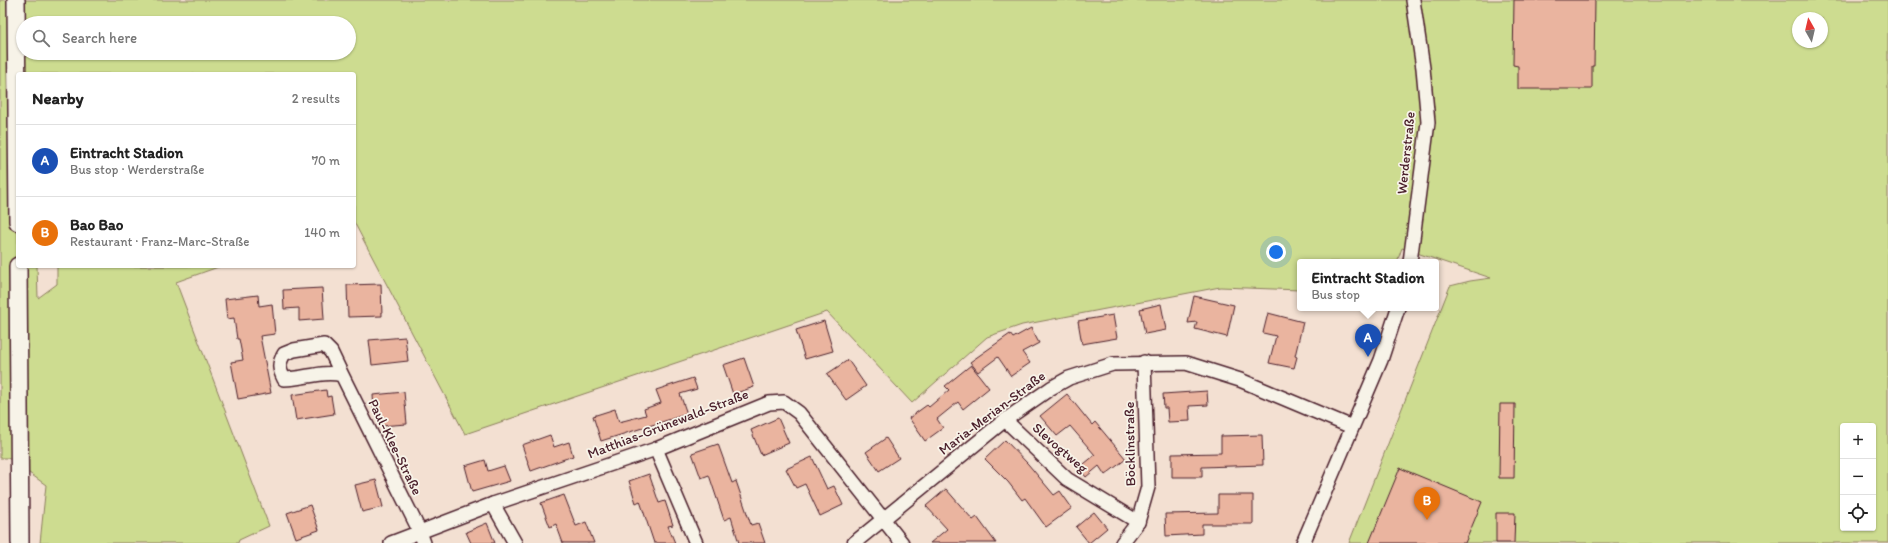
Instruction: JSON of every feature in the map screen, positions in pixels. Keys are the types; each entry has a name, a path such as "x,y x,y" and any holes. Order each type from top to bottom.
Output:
{"street":[{"path":"16,0 16,16"},
{"name":"Werderstraße","path":"1410,259 1428,122 1423,68 1413,0"},
{"path":"17,60 17,72"},
{"path":"18,268 20,543"},
{"path":"1303,543 1381,360 1397,311"},
{"name":"Maria-Merian-Straße","path":"854,543 1005,420 1051,388 1069,378 1113,364 1144,362 1186,363 1240,380 1352,427"},
{"name":"Böcklinstraße","path":"1122,543 1138,522 1148,487 1144,362"},
{"name":"Paul-Klee-Straße","path":"342,375 422,538"},
{"name":"Matthias-Grünewald-Straße","path":"391,543 422,538 493,504 656,449 769,403 784,402 799,413 902,543"},
{"name":"Slevogtweg","path":"1005,420 1067,479 1138,522"},
{"path":"656,449 696,543"},
{"path":"493,504 515,543"}],"green space":[{"path":"0,0 1888,0 1888,543 1349,543 1450,286 1491,278 1439,260 1439,259 1435,259 1402,248 1398,259 1297,259 1297,290 1220,287 1022,325 987,337 912,403 827,312 465,434 356,226 356,72 16,72 16,268 37,268 38,298 57,284 57,268 215,268 176,282 269,526 239,540 238,543 40,543 46,485 8,458 0,458"}],"building":[{"path":"1514,0 1595,0 1594,66 1592,66 1592,89 1518,89 1518,66 1513,65"},
{"path":"381,284 382,316 348,317 347,285"},
{"path":"322,288 324,319 299,321 299,308 284,309 283,290"},
{"path":"258,295 259,306 272,304 275,334 260,336 271,393 238,399 231,362 243,360 239,339 237,339 234,318 227,319 225,299"},
{"path":"1194,296 1234,305 1227,337 1195,329 1197,322 1188,323"},
{"path":"1161,304 1166,330 1145,334 1140,309"},
{"path":"1268,313 1303,322 1295,356 1297,357 1294,368 1269,363 1276,336 1263,333"},
{"path":"1113,315 1117,338 1082,344 1078,321"},
{"path":"824,321 833,351 805,359 796,330"},
{"path":"1031,328 1039,343 1022,352 1030,363 1011,376 998,357 978,372 970,362 1010,334 1013,338"},
{"path":"405,337 408,361 372,365 369,340"},
{"path":"744,358 754,387 733,394 723,365"},
{"path":"848,360 866,386 846,400 827,374"},
{"path":"971,365 989,388 963,409 958,402 937,419 943,428 925,441 909,418 927,405 929,407 949,390 945,386"},
{"path":"693,378 697,389 680,394 687,414 601,441 593,416 615,409 619,422 646,415 644,409 661,403 656,390"},
{"path":"326,390 327,397 331,396 334,414 296,420 292,395"},
{"path":"1207,391 1208,405 1189,406 1190,421 1168,422 1167,408 1164,408 1163,394"},
{"path":"404,392 407,424 380,426 379,411 374,411 373,395"},
{"path":"1067,394 1092,425 1095,422 1126,459 1105,475 1099,466 1086,477 1079,468 1095,455 1070,426 1057,436 1040,416"},
{"path":"1500,404 1515,404 1514,478 1499,478"},
{"path":"778,418 789,443 761,455 751,430"},
{"path":"550,435 554,447 569,442 573,456 531,471 522,445"},
{"path":"1262,435 1263,465 1202,467 1202,477 1172,477 1172,454 1221,453 1221,436"},
{"path":"886,438 899,458 879,471 866,452"},
{"path":"1005,440 1028,464 1054,495 1060,491 1072,508 1046,527 1025,498 1022,500 1008,482 985,459"},
{"path":"718,444 732,483 736,481 751,525 758,523 765,543 739,543 731,517 724,520 709,475 701,478 692,453"},
{"path":"812,457 827,489 834,486 843,505 820,516 805,484 796,488 786,469"},
{"path":"485,460 488,471 504,466 510,481 472,492 465,466"},
{"path":"1400,468 1482,502 1465,543 1369,543"},
{"path":"649,474 659,503 665,501 673,525 668,526 675,543 654,543 640,501 636,503 629,481"},
{"path":"376,480 383,507 362,512 355,485"},
{"path":"946,489 973,520 977,517 996,543 930,543 947,529 926,506"},
{"path":"564,495 576,526 586,522 594,543 563,543 556,524 550,527 541,503"},
{"path":"1218,495 1253,495 1253,524 1202,524 1202,534 1166,536 1165,514 1218,513"},
{"path":"310,505 319,530 296,538 287,513"},
{"path":"1094,512 1107,528 1089,543 1076,527"},
{"path":"1496,513 1515,513 1514,543 1496,543"},
{"path":"487,523 495,543 471,543 466,532"}],"place":[{"name":"Eintracht Stadion","path":"1368,357"},
{"name":"Bao Bao","path":"1427,520"}]}
